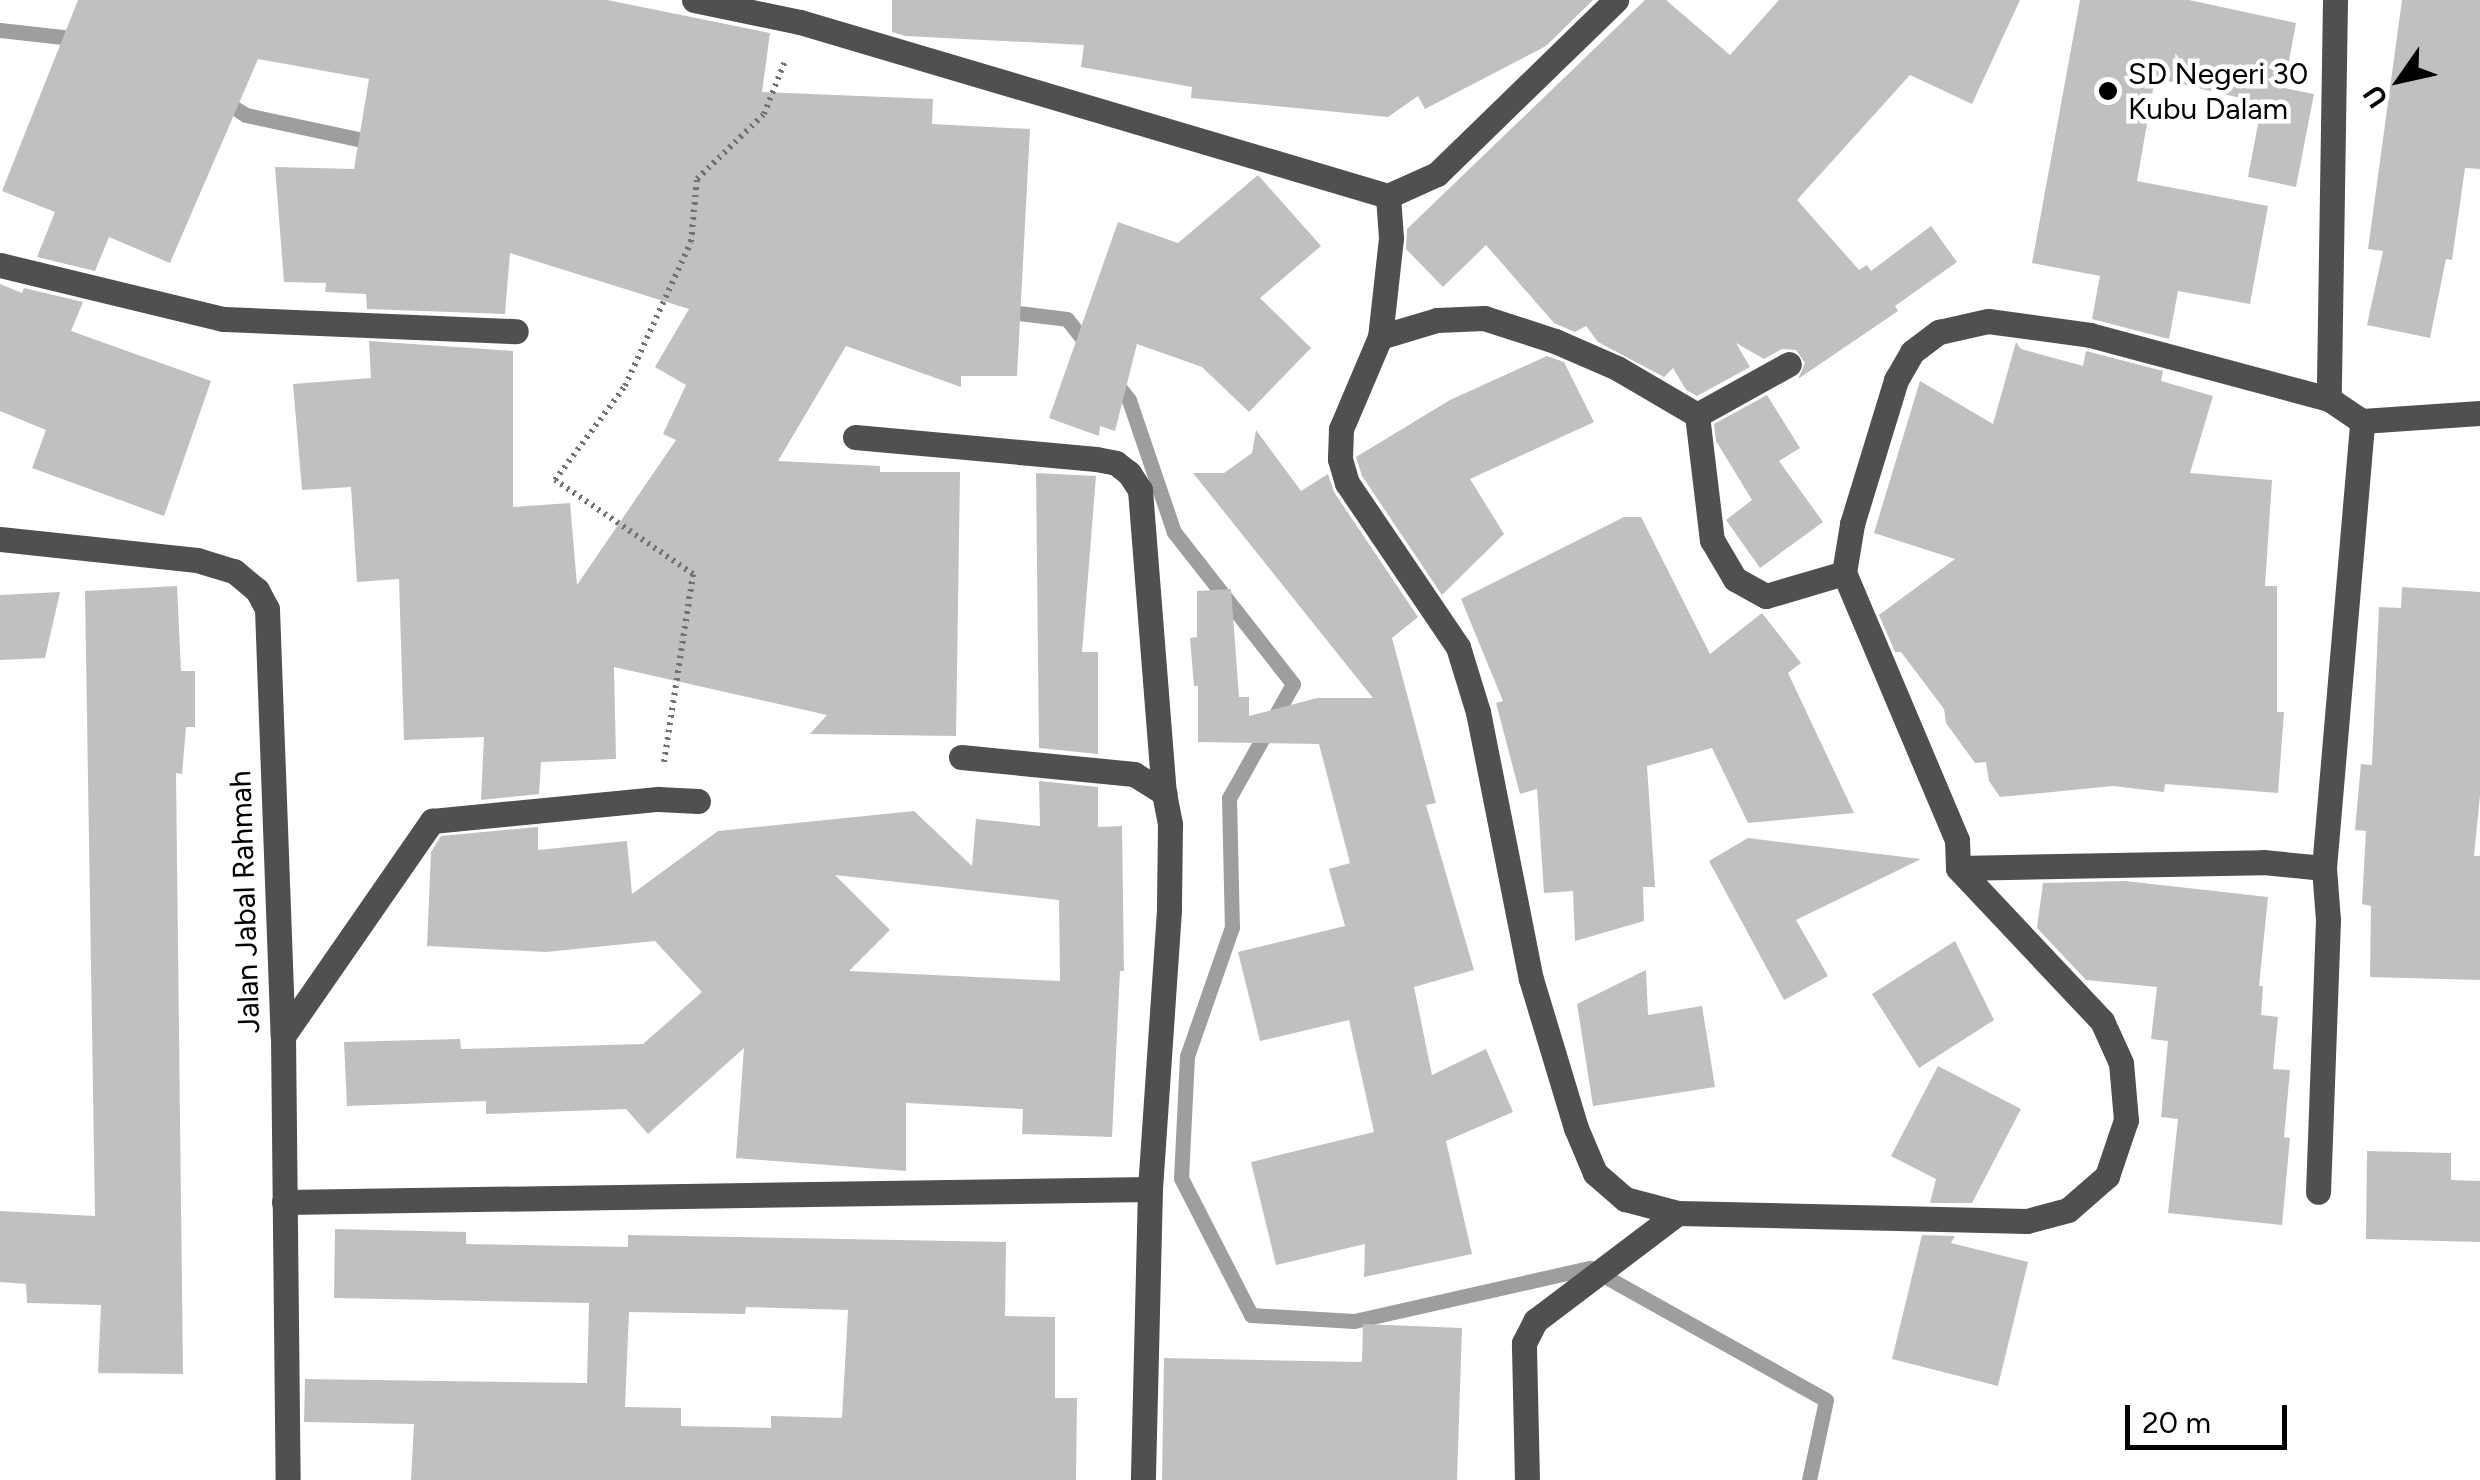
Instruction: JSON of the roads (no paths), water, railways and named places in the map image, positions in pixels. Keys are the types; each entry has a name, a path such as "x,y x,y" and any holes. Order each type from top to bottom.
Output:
{"street":[{"path":"694,0 800,22 1388,196 1437,174 1616,0"},
{"path":"2329,399 2335,0"},
{"path":"1388,196 1391,238 1380,336 1341,428 1340,459 1347,483 1458,647 1478,712 1531,979 1576,1128 1596,1173 1625,1198 1678,1213 2028,1220 2068,1210 2106,1176 2126,1120 2121,1063 2102,1022 1958,868 1956,840 1844,573 1852,524 1896,380 1912,352 1939,332 1988,322 2090,335 2329,399 2362,421 2480,412"},
{"path":"0,265 224,319 516,332"},
{"path":"1380,336 1436,320 1484,318 1555,341 1617,368 1697,416"},
{"path":"1697,416 1789,364"},
{"path":"1697,416 1712,540 1735,579 1766,596 1844,573"},
{"path":"2318,1192 2328,920 2324,868 2362,421"},
{"path":"855,437 1096,458 1116,463 1140,490 1164,792 1170,824 1170,910 1150,1189 1143,1480"},
{"name":"Jalan Jabal Rahmah","path":"0,540 196,560 234,571 257,590 268,609 284,1036 288,1480"},
{"path":"960,757 1134,774 1164,792"},
{"path":"284,1036 432,821 658,799 698,801"},
{"path":"1958,868 2263,862 2324,868"},
{"path":"284,1202 1150,1189"},
{"path":"1527,1480 1524,1342 1535,1321 1642,1236 1678,1213"}],"waterway":[{"path":"0,30 80,39"},
{"path":"222,100 246,115 377,143"},
{"path":"1002,311 1067,319 1089,347"},
{"path":"1112,378 1129,400 1174,532 1293,684 1229,798 1232,927 1187,1056 1181,1178 1251,1315 1354,1321 1590,1268 1826,1400 1809,1480"}],"place":[{"name":"SD Negeri 30 Kubu Dalam","path":"2108,91"}]}
